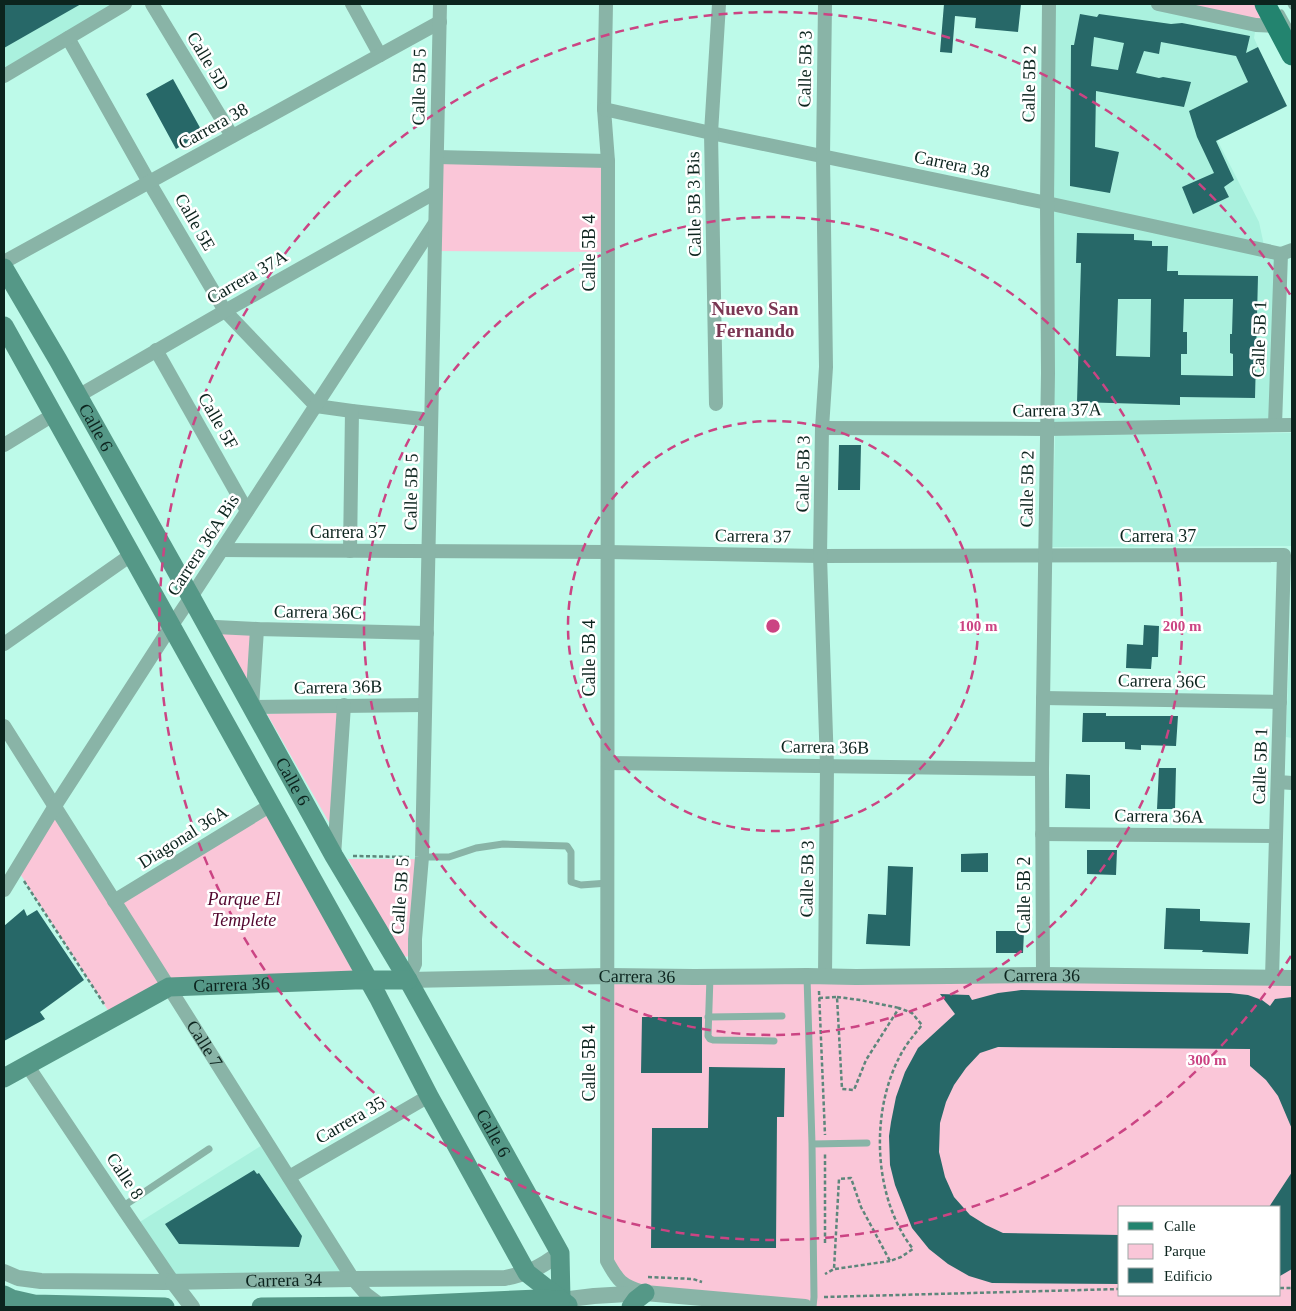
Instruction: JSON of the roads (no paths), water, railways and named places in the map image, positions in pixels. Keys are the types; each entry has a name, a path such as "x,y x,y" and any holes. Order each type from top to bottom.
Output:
{"main road":[{"path":"1265,4 1285,29 1292,55"},
{"name":"Calle 6","path":"4,268 58,360 334,856 408,980 560,1253 566,1303"},
{"path":"7,332 58,360"},
{"name":"Calle 6","path":"7,332 369,981 429,1096 527,1273 566,1303"},
{"name":"Carrera 36","path":"4,1078 169,987 355,980 408,980"},
{"path":"631,1307 645,1293"},
{"path":"4,1295 12,1299 34,1304 165,1307"},
{"name":"Carrera 34","path":"261,1307 511,1304 538,1299 566,1303"}],"street":[{"path":"4,76 125,4"},
{"name":"Calle 5D","path":"152,4 232,136"},
{"path":"352,4 380,55"},
{"name":"Calle 5B 5","path":"408,980 415,964 415,939 422,857 440,4"},
{"name":"Calle 5B 4","path":"606,4 604,109 608,161 607,1260 620,1282 645,1293"},
{"name":"Calle 5B 3 Bis","path":"716,404 711,133 719,4"},
{"name":"Calle 5B 3","path":"825,4 822,156 826,367 822,428 820,556 826,766 825,976"},
{"name":"Calle 5B 2","path":"1043,975 1042,769 1048,373 1049,4"},
{"path":"1158,4 1256,26 1285,29"},
{"name":"Carrera 38","path":"4,262 440,22"},
{"name":"Calle 5E","path":"68,38 225,311 316,406"},
{"name":"Carrera 38","path":"604,109 711,133 1287,252"},
{"path":"436,157 608,161"},
{"name":"Carrera 37A","path":"78,396 436,192"},
{"name":"Carrera 36A Bis","path":"8,878 158,645 248,511 436,222"},
{"name":"Calle 5B 1","path":"1275,425 1287,252"},
{"name":"Calle 5F","path":"156,350 248,511"},
{"path":"316,406 431,420"},
{"path":"350,551 352,411"},
{"path":"4,444 53,415"},
{"name":"Carrera 37A","path":"822,428 1047,429 1292,424"},
{"name":"Carrera 37","path":"222,550 608,552 820,556 1284,555"},
{"path":"4,644 132,554"},
{"name":"Calle 5B 1","path":"1272,978 1284,555"},
{"name":"Carrera 36C","path":"208,628 427,633"},
{"path":"252,707 257,629"},
{"name":"Carrera 36C","path":"1043,698 1280,702"},
{"name":"Carrera 36B","path":"252,707 425,705"},
{"path":"334,856 344,706"},
{"name":"Calle 7","path":"4,726 353,1279 366,1294 382,1306"},
{"name":"Carrera 36B","path":"608,763 1042,769"},
{"path":"1278,782 1292,783"},
{"name":"Diagonal 36A","path":"114,901 271,804"},
{"name":"Carrera 36A","path":"1042,834 1276,836"},
{"name":"Carrera 36","path":"408,980 608,976 856,977 1043,975 1292,978"},
{"name":"Calle 8","path":"27,1065 122,1208 192,1307"},
{"name":"Carrera 35","path":"289,1177 429,1096"},
{"name":"Carrera 34","path":"4,1272 18,1278 41,1281 173,1282 505,1278 527,1273 545,1265 560,1253"},
{"name":"Carrera 34","path":"566,1303 594,1296 645,1293 805,1307"}],"lane":[{"path":"1276,4 1285,29"},
{"path":"422,857 449,857 476,848 503,844 566,846 571,852 571,882 581,885 608,883"},
{"path":"710,976 708,1017 708,1036 710,1039 774,1041"},
{"path":"807,976 812,1144 813,1307"},
{"path":"708,1017 782,1016"},
{"path":"812,1144 867,1143"},
{"path":"122,1208 209,1149"}],"district":[{"name":"Nuevo San Fernando","path":"755,319"}],"park label":[{"name":"Parque El Templete","path":"244,910"}]}
